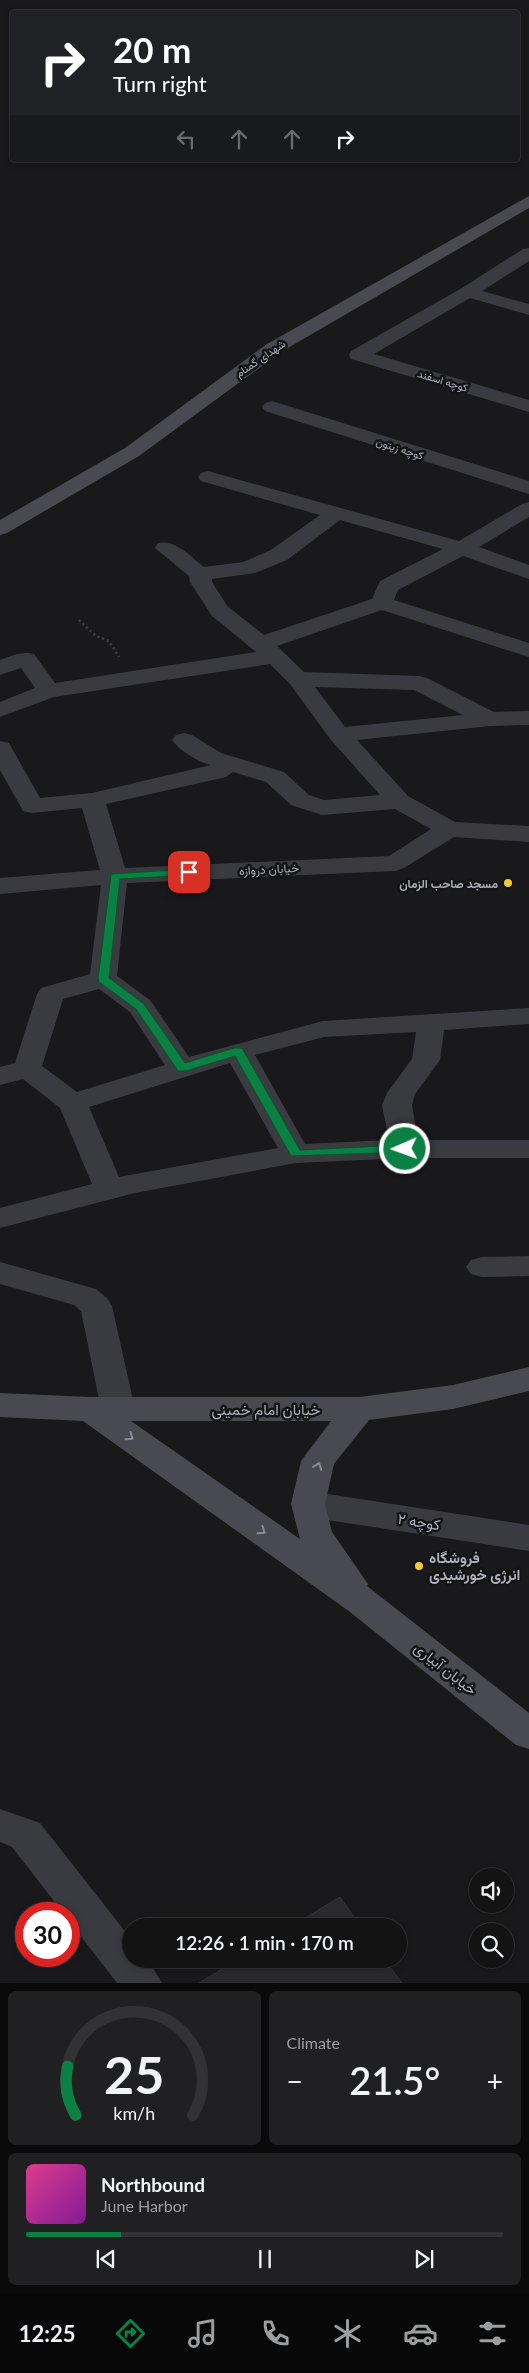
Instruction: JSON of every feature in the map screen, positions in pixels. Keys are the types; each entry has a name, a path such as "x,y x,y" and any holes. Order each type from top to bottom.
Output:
{"street":[{"name":"شهدای گمنام","path":"0,529 132,452 274,348 529,200"},
{"path":"468,292 529,253"},
{"path":"468,292 529,310"},
{"name":"کوچه اسفند","path":"468,292 358,355 529,406"},
{"name":"کوچه زیتون","path":"272,407 529,488"},
{"path":"208,477 462,548 529,572"},
{"path":"382,603 388,586 462,548 529,508"},
{"path":"166,548 200,574 247,568 279,555 336,513"},
{"path":"200,574 201,582 220,610 268,650 298,679 339,735 399,802 449,829 529,834"},
{"path":"0,710 49,692 132,679 268,650 382,603 529,650"},
{"path":"0,668 26,659 49,692"},
{"path":"298,679 418,683 490,719"},
{"path":"339,735 490,719 529,718"},
{"path":"184,740 212,758 275,777 300,800 322,808 399,802"},
{"path":"2,756 32,806 92,800 217,772 224,768 226,763"},
{"path":"92,800 115,876 103,979"},
{"name":"خیابان دروازه","path":"0,886 115,876 395,863 449,829"},
{"path":"103,979 140,1006 182,1068"},
{"path":"103,979 51,994 14,1072 73,1103 109,1190"},
{"path":"73,1103 238,1051 323,1029 529,1016"},
{"path":"405,1149 396,1105 401,1093 426,1060 429,1048 430,1021"},
{"path":"238,1051 296,1154"},
{"path":"0,1218 135,1183 296,1154 405,1149 529,1149"},
{"path":"482,1267 529,1266"},
{"path":"0,1273 85,1297 96,1306 104,1409 363,1602"},
{"name":"خیابان امام خمینی","path":"0,1405 104,1409 359,1409 453,1397 529,1379"},
{"path":"359,1409 318,1461 308,1504 315,1535 363,1602"},
{"name":"کوچه ۲","path":"308,1504 529,1538"},
{"name":"خیابان آبیاری","path":"363,1602 529,1734"},
{"path":"0,1825 26,1835 141,1983"}],"path":[{"path":"78,620 96,636 109,641 132,679"}],"building":[{"path":"340,1897 354,1918 305,1918"},
{"path":"224,1968 391,1968 402,1983 199,1983"}],"place":[{"name":"مسجد صاحب الزمان","path":"508,883"},
{"name":"فروشگاه انرژی خورشیدی","path":"419,1566"}],"route":[{"path":"189,872 115,876 103,979 140,1006 182,1068 238,1051 296,1154 405,1149"}]}
